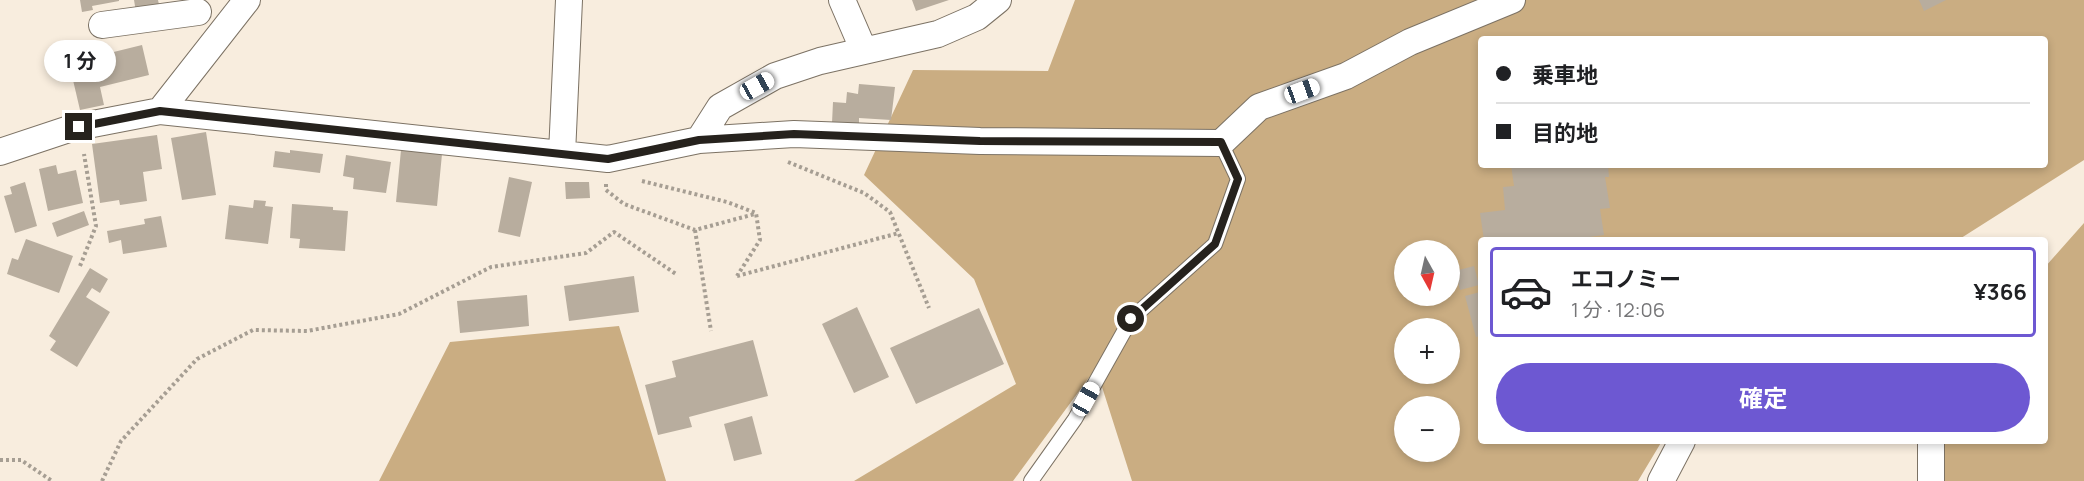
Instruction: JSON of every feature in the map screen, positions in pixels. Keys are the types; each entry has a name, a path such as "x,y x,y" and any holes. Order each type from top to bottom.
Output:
{"street":[{"path":"160,111 247,0"},
{"path":"562,154 569,0"},
{"path":"842,0 864,51"},
{"path":"699,140 720,107 775,76 820,61 938,34 976,17 998,0"},
{"path":"0,152 79,127 160,111 608,159 699,140 794,134 980,141 1221,142 1259,107 1346,76 1410,42 1512,0"},
{"path":"102,25 194,6 224,29"},
{"path":"1661,481 1680,444"},
{"path":"1930,444 1931,481"}],"lane":[{"path":"1031,481 1075,419 1131,319 1215,244 1238,179 1221,142"}],"path":[{"path":"79,127 96,226 80,266"},
{"path":"747,137 770,155 864,193 890,212 929,308"},
{"path":"608,159 606,190 624,204 695,230 756,213"},
{"path":"639,180 727,202 756,213"},
{"path":"756,213 760,240 737,276 899,233"},
{"path":"695,230 711,331"},
{"path":"102,481 121,441 197,359 254,330 307,331 399,314 491,267 586,253 614,232 676,274"},
{"path":"0,460 21,460 51,481"}],"shaded area":[{"path":"1075,0 2084,0 2084,160 1963,237 1478,237 1478,444 1660,444 1638,481 1132,481 1096,368 1013,481 854,481 1016,384 974,279 864,175 913,70 1048,71"},
{"path":"2084,223 2084,481 1945,481 1942,444 2048,444 2048,264"},
{"path":"619,326 666,481 379,481 450,342"}],"building":[{"path":"80,0 119,1 92,6 93,10 82,12"},
{"path":"134,0 158,0 160,9 136,12"},
{"path":"912,0 949,0 916,11"},
{"path":"1919,0 1946,0 1924,11"},
{"path":"142,45 149,75 100,87 104,105 80,110 69,63"},
{"path":"859,84 895,87 891,120 859,118 859,125 832,123 833,102 846,103 847,92 858,94"},
{"path":"206,132 216,195 182,200 171,138"},
{"path":"157,135 162,169 143,172 147,201 120,205 119,200 100,203 92,144"},
{"path":"290,150 323,154 320,173 273,167 275,151 290,153"},
{"path":"401,150 442,154 437,206 396,202"},
{"path":"346,155 391,162 386,193 353,189 354,178 343,176"},
{"path":"56,165 58,174 76,170 83,203 48,211 39,169"},
{"path":"1511,168 1608,168 1609,177 1605,177 1610,208 1600,209 1604,235 1484,237 1480,213 1505,210 1503,187 1514,186"},
{"path":"509,177 532,182 520,237 498,232"},
{"path":"25,182 37,226 15,233 4,196 12,194 10,187"},
{"path":"565,182 589,182 590,198 566,199"},
{"path":"254,200 266,201 265,206 273,207 268,244 225,239 229,205 253,208"},
{"path":"292,204 333,207 333,210 348,211 345,251 299,248 300,239 290,238"},
{"path":"84,211 89,225 57,237 52,223"},
{"path":"161,216 167,247 123,254 121,240 109,243 107,231 145,224 144,219"},
{"path":"26,239 73,256 59,293 7,274 12,258 18,260"},
{"path":"1474,266 1478,285 1460,290 1460,270"},
{"path":"90,268 108,279 100,293 92,288 86,297 110,312 77,367 50,350 56,341 49,336"},
{"path":"634,276 639,312 569,321 564,286"},
{"path":"1478,293 1478,336 1476,337 1465,296"},
{"path":"527,295 529,326 460,333 457,301"},
{"path":"857,307 889,377 854,393 822,324"},
{"path":"979,308 1004,364 916,404 890,348"},
{"path":"753,340 768,396 689,417 692,427 658,435 645,385 676,377 672,361"},
{"path":"752,416 762,454 734,461 724,424"}],"route":[{"path":"79,127 160,111 608,159 699,140 794,134 980,141 1221,142 1238,179 1215,244 1131,319"}]}
